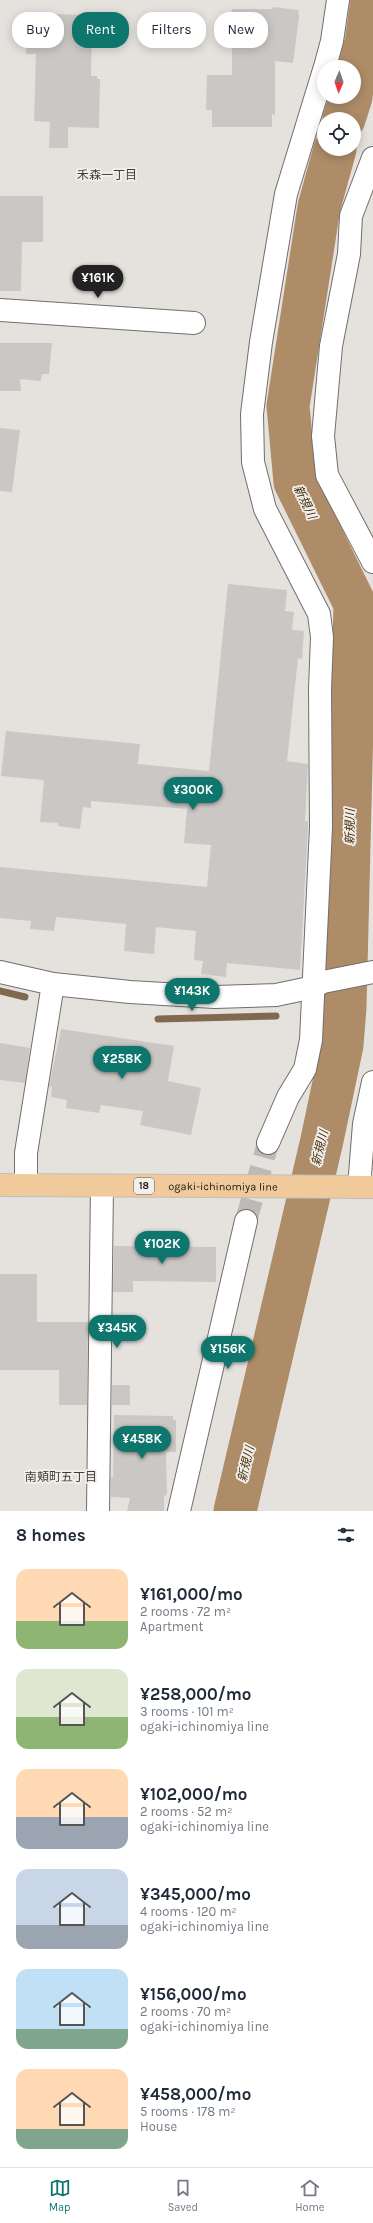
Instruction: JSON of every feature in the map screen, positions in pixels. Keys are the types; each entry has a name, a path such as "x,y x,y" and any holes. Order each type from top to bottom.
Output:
{"main road":[{"name":"ogaki-ichinomiya line","path":"0,1185 359,1187"}],"street":[{"path":"326,60 332,41 338,0"},
{"path":"268,1143 288,1097 305,1069 311,1040 318,984 321,827 320,689 322,637 319,614 265,509 253,462 252,414 261,342 286,194 317,91"},
{"path":"373,158 351,216 349,254 331,346 323,436 327,475 373,562"},
{"path":"0,310 194,323"},
{"path":"0,972 53,984 130,992 215,997 276,995 373,972"},
{"path":"26,1185 26,1153 53,984"},
{"path":"359,1187 364,1124 373,1082"},
{"path":"98,1511 102,1186"},
{"path":"179,1511 246,1221"}],"building":[{"path":"273,7 298,10 299,16 293,63 275,61 275,115 272,114 272,127 212,127 212,110 206,110 207,75 232,75 232,48 268,48 268,12 232,12 232,9 272,9"},
{"path":"64,14 72,15 72,48 91,48 91,76 97,76 97,79 100,79 99,128 68,127 68,148 49,148 50,122 34,121 36,54 26,54 26,48 64,48"},
{"path":"0,196 43,196 43,242 22,242 21,291 0,291"},
{"path":"0,343 52,343 49,374 42,374 41,381 20,379 21,391 0,391"},
{"path":"0,428 20,430 12,492 0,491"},
{"path":"228,584 287,590 285,611 294,612 292,630 304,631 302,659 298,658 287,761 308,764 305,821 308,821 308,827 300,970 227,963 226,977 201,974 203,961 194,960 196,931 156,927 154,954 124,951 126,924 56,917 54,931 30,929 31,921 0,918 0,867 207,887 211,845 184,843 187,809 91,801 91,808 83,807 80,829 58,826 58,823 40,822 44,780 1,776 6,731 140,744 138,764 209,771"},
{"path":"61,1029 174,1046 168,1081 201,1088 191,1135 140,1125 143,1111 101,1105 99,1113 66,1108 67,1100 51,1097 52,1087 49,1086"},
{"path":"0,1043 30,1048 25,1083 0,1080"},
{"path":"114,1246 216,1247 216,1282 133,1281 133,1292 113,1292"},
{"path":"0,1274 37,1274 37,1322 88,1322 87,1405 59,1405 59,1370 0,1370"},
{"path":"112,1385 130,1385 130,1405 112,1405"},
{"path":"114,1415 173,1416 173,1420 176,1420 176,1452 166,1452 167,1495 164,1496 164,1511 127,1511 130,1498 111,1497 111,1477 113,1477"}],"waterway":[{"name":"新規川","path":"361,60 366,43 372,0"},
{"name":"新規川","path":"346,112 349,104"},
{"name":"新規川","path":"235,1511 322,1140 342,1045 345,1007 355,604 295,482 288,406 319,207 333,156"},
{"path":"0,991 25,997"},
{"path":"158,1019 276,1016"}],"tunnel":[{"path":"246,1221 268,1143"}],"district":[{"name":"禾森一丁目","path":"107,175"},
{"name":"南頬町五丁目","path":"61,1477"}]}
